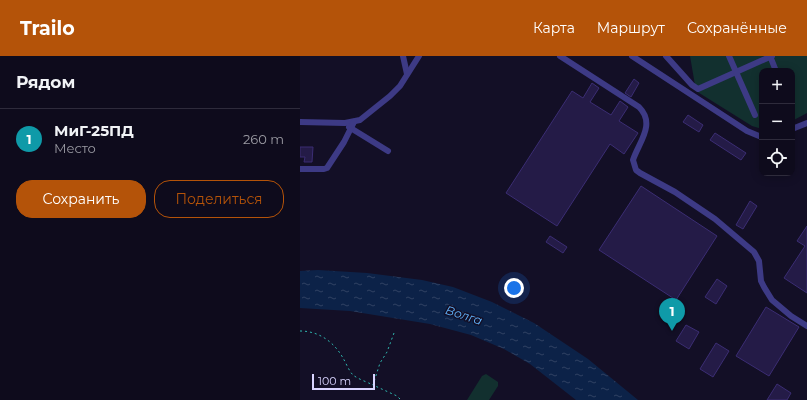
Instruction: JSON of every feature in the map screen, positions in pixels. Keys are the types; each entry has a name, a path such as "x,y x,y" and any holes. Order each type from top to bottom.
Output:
{"street":[{"path":"403,56 407,74"},
{"path":"300,122 345,123 354,122 365,117 385,101 400,86 419,56"},
{"path":"560,56 645,112 646,123 644,136 633,160 636,170 681,195 715,219 754,252 759,261 761,281 772,300 791,316 807,326"},
{"path":"632,56 747,131 759,136"},
{"path":"666,56 692,85 698,89 736,73 770,56 775,68"},
{"path":"729,56 755,115"},
{"path":"300,169 327,168 354,122"},
{"path":"345,123 351,129 388,151"},
{"path":"795,128 807,123"}],"path":[{"path":"300,332 320,335 332,343 354,375 397,396 401,400"},
{"path":"373,385 380,363 387,352 394,333"}],"green space":[{"path":"690,56 807,56 807,113 795,119 795,68 759,68 759,128 752,126 696,91"},
{"path":"486,374 498,382 498,386 489,400 467,400 482,376"}],"water":[{"name":"Волга","path":"318,270 367,273 422,280 453,287 492,302 534,323 588,359 638,400 576,400 530,364 504,349 471,335 430,324 350,311 300,308 300,271"}],"building":[{"path":"634,79 639,83 631,97 625,93"},
{"path":"592,83 599,88 590,102 611,115 620,101 628,107 619,121 638,133 624,154 610,144 557,226 506,193 572,91 583,98"},
{"path":"688,115 703,125 699,132 683,122"},
{"path":"715,133 746,153 741,160 710,140"},
{"path":"300,147 313,147 312,162 304,162 305,157 300,157"},
{"path":"641,186 717,236 676,300 599,250"},
{"path":"750,201 757,206 743,229 736,225"},
{"path":"807,226 807,293 784,278 805,246 797,241"},
{"path":"550,236 567,247 563,253 546,242"},
{"path":"717,279 727,286 716,304 705,297"},
{"path":"766,307 799,327 769,376 736,356"},
{"path":"686,325 699,332 689,349 676,341"},
{"path":"716,343 729,351 713,377 700,369"},
{"path":"777,384 791,393 787,400 767,400"}],"place":[{"name":"МиГ-25ПД","path":"672,331"}]}
